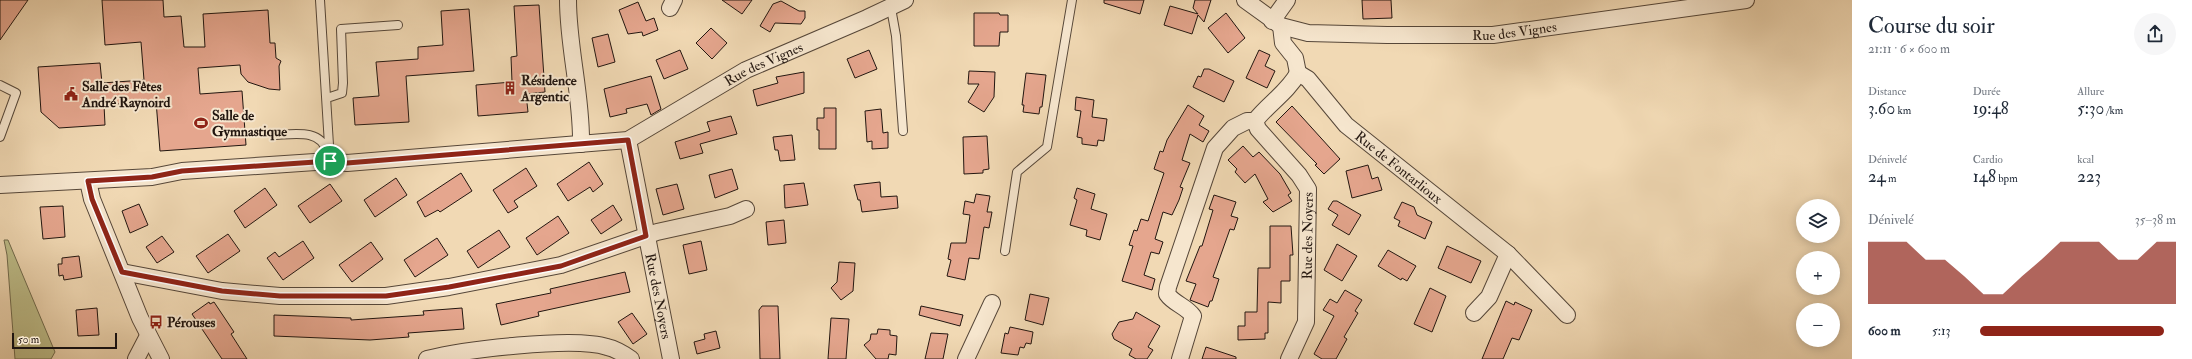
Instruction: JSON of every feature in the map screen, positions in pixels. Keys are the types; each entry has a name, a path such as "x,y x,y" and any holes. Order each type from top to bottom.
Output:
{"street":[{"path":"568,0 574,70 582,128 581,144"},
{"name":"Rue des Vignes","path":"628,140 746,70 890,8 905,0"},
{"name":"Rue des Vignes","path":"1245,0 1276,24 1308,33 1493,34 1738,1"},
{"path":"1180,359 1194,316 1189,310 1173,302 1167,294 1168,287 1215,148 1233,128 1247,121 1255,121 1263,111 1292,84 1298,73 1295,58 1283,43 1276,24 1287,0"},
{"name":"Rue de Fontarlioux","path":"1298,73 1308,79 1346,125 1508,254 1566,315"},
{"name":"Rue des Noyers","path":"1255,121 1258,129 1299,175 1308,189 1306,322 1289,359"},
{"path":"0,185 50,181 88,181 152,177 182,171 330,161 347,163 628,140"},
{"name":"Rue des Noyers","path":"628,140 671,359"},
{"path":"88,181 92,199 148,336 161,359"},
{"path":"122,272 222,291 280,296 386,296 449,287 561,266 657,232 730,216 746,209"},
{"path":"1474,313 1489,297 1508,254"},
{"path":"966,359 992,303"},
{"path":"136,359 148,336"},
{"path":"427,359 489,350 566,343 606,346 631,359"}],"lane":[{"path":"320,0 330,161"},
{"path":"1005,251 1017,172 1047,147 1072,0"},
{"path":"890,8 896,36 903,131"},
{"path":"327,98 342,93 341,29 398,25"},
{"path":"0,85 16,93 0,137"},
{"path":"276,135 302,133 316,136 325,145 330,161"}],"green space":[{"path":"4,240 8,240 55,352 51,359 15,359 7,255"}],"building":[{"path":"0,0 28,0 0,40"},
{"path":"102,0 163,0 164,17 181,16 184,47 205,47 203,14 268,10 270,43 275,43 276,58 281,61 279,66 280,90 269,89 248,82 241,74 240,65 198,68 200,94 242,91 246,145 160,151 156,101 104,105 105,125 59,128 41,112 38,67 100,63 102,83 144,80 141,42 105,45"},
{"path":"722,0 752,0 742,14"},
{"path":"1104,0 1144,0 1140,14 1104,3"},
{"path":"1195,0 1211,0 1204,22 1198,15 1192,34 1164,25 1170,6 1198,14 1193,8"},
{"path":"1362,0 1391,0 1392,18 1363,19"},
{"path":"781,1 799,11 805,11 805,18 801,24 775,23 770,32 760,26 773,4"},
{"path":"638,2 646,21 654,18 658,30 643,36 642,32 628,34 619,10"},
{"name":"Résidence Argentic","path":"539,5 545,92 526,94 528,112 478,116 476,85 512,82 511,57 517,56 514,6"},
{"path":"469,9 474,71 406,76 409,122 355,125 353,98 379,96 376,62 418,59 418,47 443,45 441,11"},
{"path":"974,13 999,13 1000,15 1008,15 1008,32 1000,32 999,46 974,46"},
{"path":"1226,13 1245,38 1228,53 1208,28"},
{"path":"711,28 727,43 712,59 696,43"},
{"path":"608,34 615,62 598,67 592,38"},
{"path":"680,50 688,69 664,79 656,60"},
{"path":"869,50 877,69 855,78 847,59"},
{"path":"1259,50 1270,55 1265,66 1275,71 1267,88 1246,78"},
{"path":"1204,69 1209,69 1234,81 1224,102 1193,87 1198,76 1201,77"},
{"path":"969,71 995,72 994,97 984,112 968,102 979,84 968,84"},
{"path":"804,72 804,93 757,106 753,90 778,83 776,77"},
{"path":"1026,73 1046,75 1042,107 1040,107 1039,114 1023,112 1024,105 1022,105"},
{"path":"651,76 661,109 651,115 647,104 626,109 627,113 610,117 604,89"},
{"path":"1076,97 1094,100 1092,117 1107,119 1104,141 1098,140 1097,146 1082,144 1082,138 1077,137 1081,111 1075,110"},
{"path":"1188,105 1204,116 1199,125 1209,131 1203,142 1190,134 1182,160 1190,163 1180,187 1183,188 1172,215 1163,212 1155,239 1163,242 1159,254 1151,252 1144,275 1155,279 1152,290 1122,281 1133,246 1129,245 1134,230 1137,231 1141,219 1148,221 1164,173 1154,169 1160,151 1163,152 1167,140"},
{"path":"1292,106 1340,159 1324,174 1315,165 1317,164 1276,122"},
{"path":"824,108 836,108 836,149 819,149 819,130 817,130 817,118 824,118"},
{"path":"881,109 883,133 888,132 888,148 872,149 872,141 867,142 865,111"},
{"path":"731,116 737,134 700,144 703,153 680,159 675,142 710,131 707,122"},
{"path":"792,135 795,160 780,161 778,150 775,150 773,137"},
{"path":"987,136 989,169 983,170 983,173 964,174 963,137"},
{"path":"1243,146 1253,157 1259,152 1280,174 1291,193 1288,195 1292,201 1273,212 1263,202 1268,199 1255,174 1245,183 1235,172 1237,169 1228,160"},
{"path":"589,162 603,184 593,192 590,187 568,201 557,184"},
{"path":"1368,165 1372,179 1378,177 1382,190 1352,198 1346,171"},
{"path":"526,168 537,186 514,201 518,207 508,213 493,190"},
{"path":"732,169 738,189 715,198 709,175"},
{"path":"461,173 472,191 440,212 438,210 425,217 417,202"},
{"path":"396,178 407,195 375,217 364,200"},
{"path":"880,182 881,197 897,196 898,208 862,212 860,200 858,200 854,185"},
{"path":"804,183 808,205 785,208 784,185"},
{"path":"330,184 342,201 310,223 298,206"},
{"path":"677,184 684,209 663,215 656,189"},
{"path":"265,188 277,205 245,228 234,211"},
{"path":"1077,188 1095,194 1091,209 1107,214 1100,240 1086,236 1087,230 1070,225 1077,200 1074,198"},
{"path":"976,194 990,196 987,212 992,212 989,228 984,227 979,259 969,258 965,280 947,276 951,260 948,259 951,243 966,243 970,215 963,214 965,201 974,203"},
{"path":"1214,195 1236,202 1231,216 1238,218 1234,230 1230,229 1213,277 1219,279 1212,301 1210,301 1208,307 1190,300 1196,284 1186,281 1200,246 1202,246 1213,210 1209,209"},
{"path":"1333,201 1337,201 1361,215 1349,235 1332,225 1338,215 1328,209"},
{"path":"1402,202 1414,207 1417,215 1432,222 1425,239 1398,226 1400,221 1394,218"},
{"path":"139,204 148,225 130,233 122,211"},
{"path":"613,205 622,220 601,234 591,220"},
{"path":"63,206 65,237 43,239 40,207"},
{"path":"558,216 569,233 537,255 526,238"},
{"path":"784,220 786,243 768,245 766,222"},
{"path":"1270,226 1291,226 1293,255 1290,255 1290,281 1281,281 1281,303 1268,302 1268,333 1265,333 1265,339 1238,340 1238,326 1245,326 1245,312 1257,312 1258,268 1270,268"},
{"path":"499,230 510,247 478,268 467,251"},
{"path":"228,234 240,251 208,273 196,256"},
{"path":"162,236 174,252 157,263 146,247"},
{"path":"437,238 448,255 415,277 404,260"},
{"path":"303,241 314,258 283,280 267,258 275,252 279,257"},
{"path":"701,241 707,270 689,274 683,245"},
{"path":"371,242 383,259 352,282 339,265"},
{"path":"1337,244 1357,256 1342,281 1324,270"},
{"path":"1447,246 1481,261 1471,283 1438,268"},
{"path":"1388,250 1416,266 1407,281 1402,278 1401,280 1378,266"},
{"path":"79,256 82,277 64,280 63,275 59,276 58,264 62,264 62,258"},
{"path":"839,262 855,263 853,291 841,300 831,288 837,282"},
{"path":"625,272 630,292 538,312 539,316 501,325 496,304 551,293 550,289"},
{"path":"1430,288 1446,296 1432,332 1414,324"},
{"path":"1345,290 1362,300 1355,311 1358,313 1344,337 1347,339 1336,359 1322,359 1314,354 1334,316 1323,310 1330,299 1337,303"},
{"path":"1030,294 1049,298 1043,325 1025,320"},
{"path":"1506,301 1514,305 1515,302 1532,310 1519,340 1512,338 1503,359 1482,359"},
{"path":"209,302 210,304 214,302 234,332 231,334 247,359 222,359 192,314"},
{"path":"762,306 778,306 780,359 760,359 759,310"},
{"path":"921,306 963,315 960,326 919,315"},
{"path":"97,308 99,335 78,336 76,310"},
{"path":"462,308 464,329 408,333 409,337 370,340 274,336 274,315 351,318 351,320 424,315 423,311"},
{"path":"1136,312 1160,326 1148,347 1153,350 1147,359 1136,359 1129,355 1132,349 1114,339 1112,334 1119,322 1133,319"},
{"path":"632,313 647,334 633,344 618,322"},
{"path":"831,318 849,319 846,359 828,359"},
{"path":"1010,327 1033,332 1031,344 1026,343 1024,348 1020,347 1018,355 1001,353 1005,333 1008,334"},
{"path":"878,329 890,330 890,335 897,336 896,355 889,354 888,359 876,359 864,345 870,340 871,334 877,334"},
{"path":"716,331 720,348 697,354 694,342 705,339 704,334"},
{"path":"931,333 948,334 943,359 925,359"},
{"path":"1206,347 1236,357 1236,359 1202,359"}],"place":[{"name":"Résidence Argentic","path":"510,88"},
{"name":"Salle des Fêtes André Raynoird","path":"71,94"},
{"name":"Salle de Gymnastique","path":"201,123"},
{"name":"Pérouses","path":"156,322"}],"route":[{"path":"628,140 646,236 561,266 449,287 386,296 280,296 222,291 122,272 92,199 88,181 152,177 182,171 330,161 347,163 628,140"}]}
